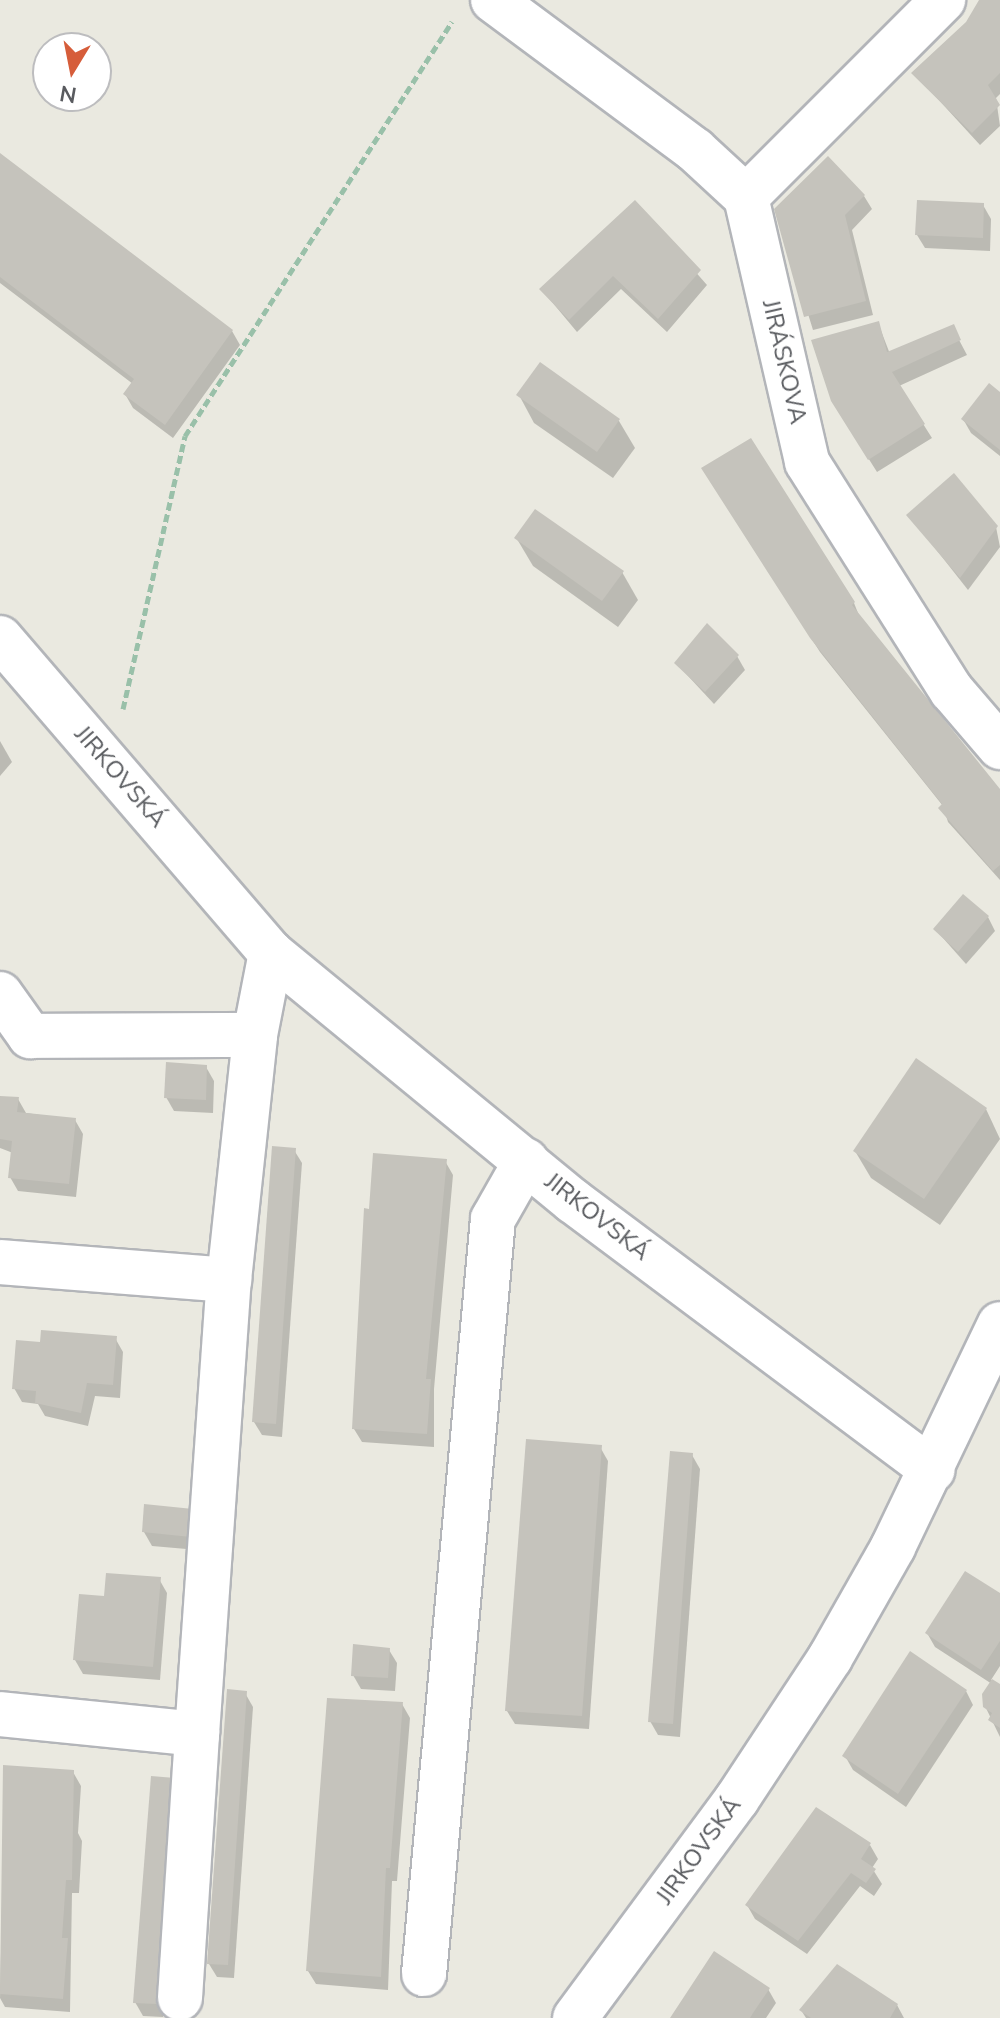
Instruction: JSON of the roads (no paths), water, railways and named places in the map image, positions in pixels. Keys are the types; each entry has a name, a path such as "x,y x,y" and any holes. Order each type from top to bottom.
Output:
{"street":[{"path":"475,7 695,150 746,197 943,0"},
{"name":"JIRÁSKOVA","path":"746,197 807,462 952,691 1000,747"},
{"name":"JIRKOVSKÁ","path":"0,638 271,953 526,1161 933,1470"},
{"path":"180,1998 229,1280 255,1035 271,953"},
{"path":"0,994 30,1036 255,1035"},
{"path":"424,1974 493,1219 526,1161"},
{"path":"0,1262 229,1280"},
{"name":"JIRKOVSKÁ","path":"575,2018 737,1799 830,1658 933,1470 984,1391 1000,1324"},
{"path":"0,1714 197,1734"}]}
